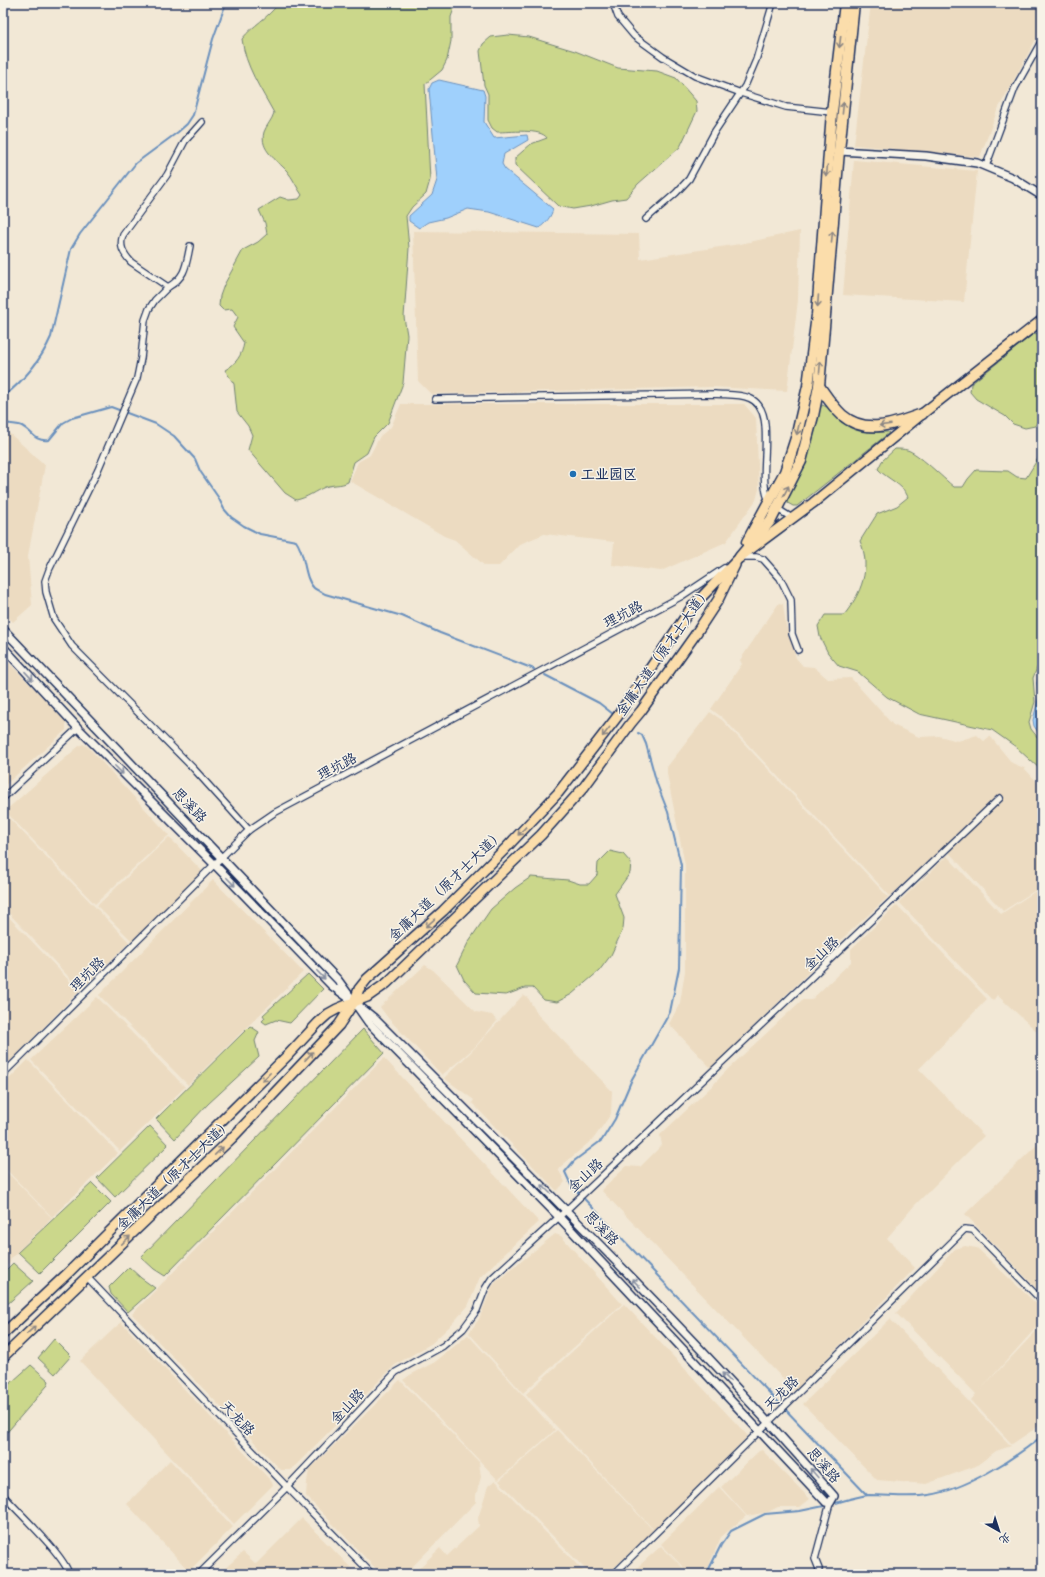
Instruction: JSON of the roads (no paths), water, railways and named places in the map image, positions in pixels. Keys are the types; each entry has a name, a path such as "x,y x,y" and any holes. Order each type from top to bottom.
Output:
{"highway":[{"path":"740,557 768,501 785,472 796,438 808,386 817,315 832,112 844,3"},
{"path":"740,557 770,520 777,508 801,461 813,416 819,386 839,151 854,3"},
{"path":"819,386 842,416 869,427 889,425 922,414"}],"main road":[{"path":"740,557 813,503 922,414 1042,320"},
{"name":"金庸大道（原才士大道）","path":"3,1357 232,1138 339,1025 367,979 443,911 558,793 619,714 692,607 740,557"},
{"name":"金庸大道（原才士大道）","path":"3,1334 73,1268 283,1060 318,1023 337,1009 367,997 387,983 541,835 584,787 631,723 642,711 718,600 740,557"},
{"path":"619,714 631,723"}],"street":[{"path":"613,3 618,16 634,36 663,57 695,76 740,93 786,106 832,112"},
{"path":"646,219 676,193 688,179 715,131 746,86 756,60 773,3"},
{"path":"986,166 1015,88 1042,40"},
{"path":"168,287 131,262 122,250 120,242 123,235 167,175 186,141 202,122"},
{"path":"839,151 926,156 977,163 1013,178 1042,196"},
{"path":"190,246 184,272 175,283 168,287 155,300 149,309 145,320 141,358 137,378 98,470 45,581 46,592 54,619 72,646 194,769 249,830"},
{"path":"435,399 715,394 748,397 760,408 764,417 765,490 768,501 792,518"},
{"path":"740,557 756,557 763,560 780,578 791,600 792,634 798,650"},
{"name":"理坑路","path":"3,1074 249,830 274,814 682,596 708,581 740,557"},
{"name":"思溪路","path":"3,629 338,980 354,1002 368,1022 559,1218 759,1432 826,1502 830,1504 834,1496 769,1422 567,1210 374,1018 354,1002 332,986 215,865 78,728 3,647"},
{"path":"3,798 78,728"},
{"name":"金山路","path":"198,1574 287,1487 396,1372 443,1346 463,1329 476,1310 485,1289 492,1278 559,1218 1000,798"},
{"name":"天龙路","path":"614,1574 965,1229 973,1230 1042,1301"},
{"name":"天龙路","path":"87,1277 372,1574"},
{"path":"3,1495 58,1555 68,1569 69,1574"},
{"path":"818,1574 819,1569 816,1559 830,1504"}],"water":[{"path":"439,80 483,90 485,96 484,122 494,138 527,135 528,140 504,154 502,164 505,169 553,209 548,220 539,228 489,212 468,209 446,218 428,222 419,228 409,221 409,216 432,195 437,180 429,89 432,83"},
{"path":"1042,664 1042,735 1040,735 1034,726 1033,720 1039,696 1037,683"}],"waterway":[{"path":"3,397 31,370 47,346 51,337 71,249 80,234 136,163 178,132 187,124 193,115 213,39 226,3"},
{"path":"3,423 22,426 40,440 49,440 63,423 72,418 111,407 156,424 174,436 195,459 200,471 218,497 224,509 231,517 260,534 296,541 301,552 308,578 315,589 325,594 402,616 440,633 534,669"},
{"path":"545,675 599,703 613,714"},
{"path":"638,733 642,735 646,744 657,784 668,812 681,865 679,968 670,1012 632,1079 615,1119 602,1140 574,1161 565,1172 571,1185 867,1495"},
{"path":"836,1503 869,1495 914,1496 943,1492 958,1487 988,1472 1018,1454 1042,1436"},
{"path":"710,1574 709,1569 721,1545 731,1531 765,1514 800,1511 824,1506"}],"place":[{"name":"工业园区","path":"573,474"}]}
